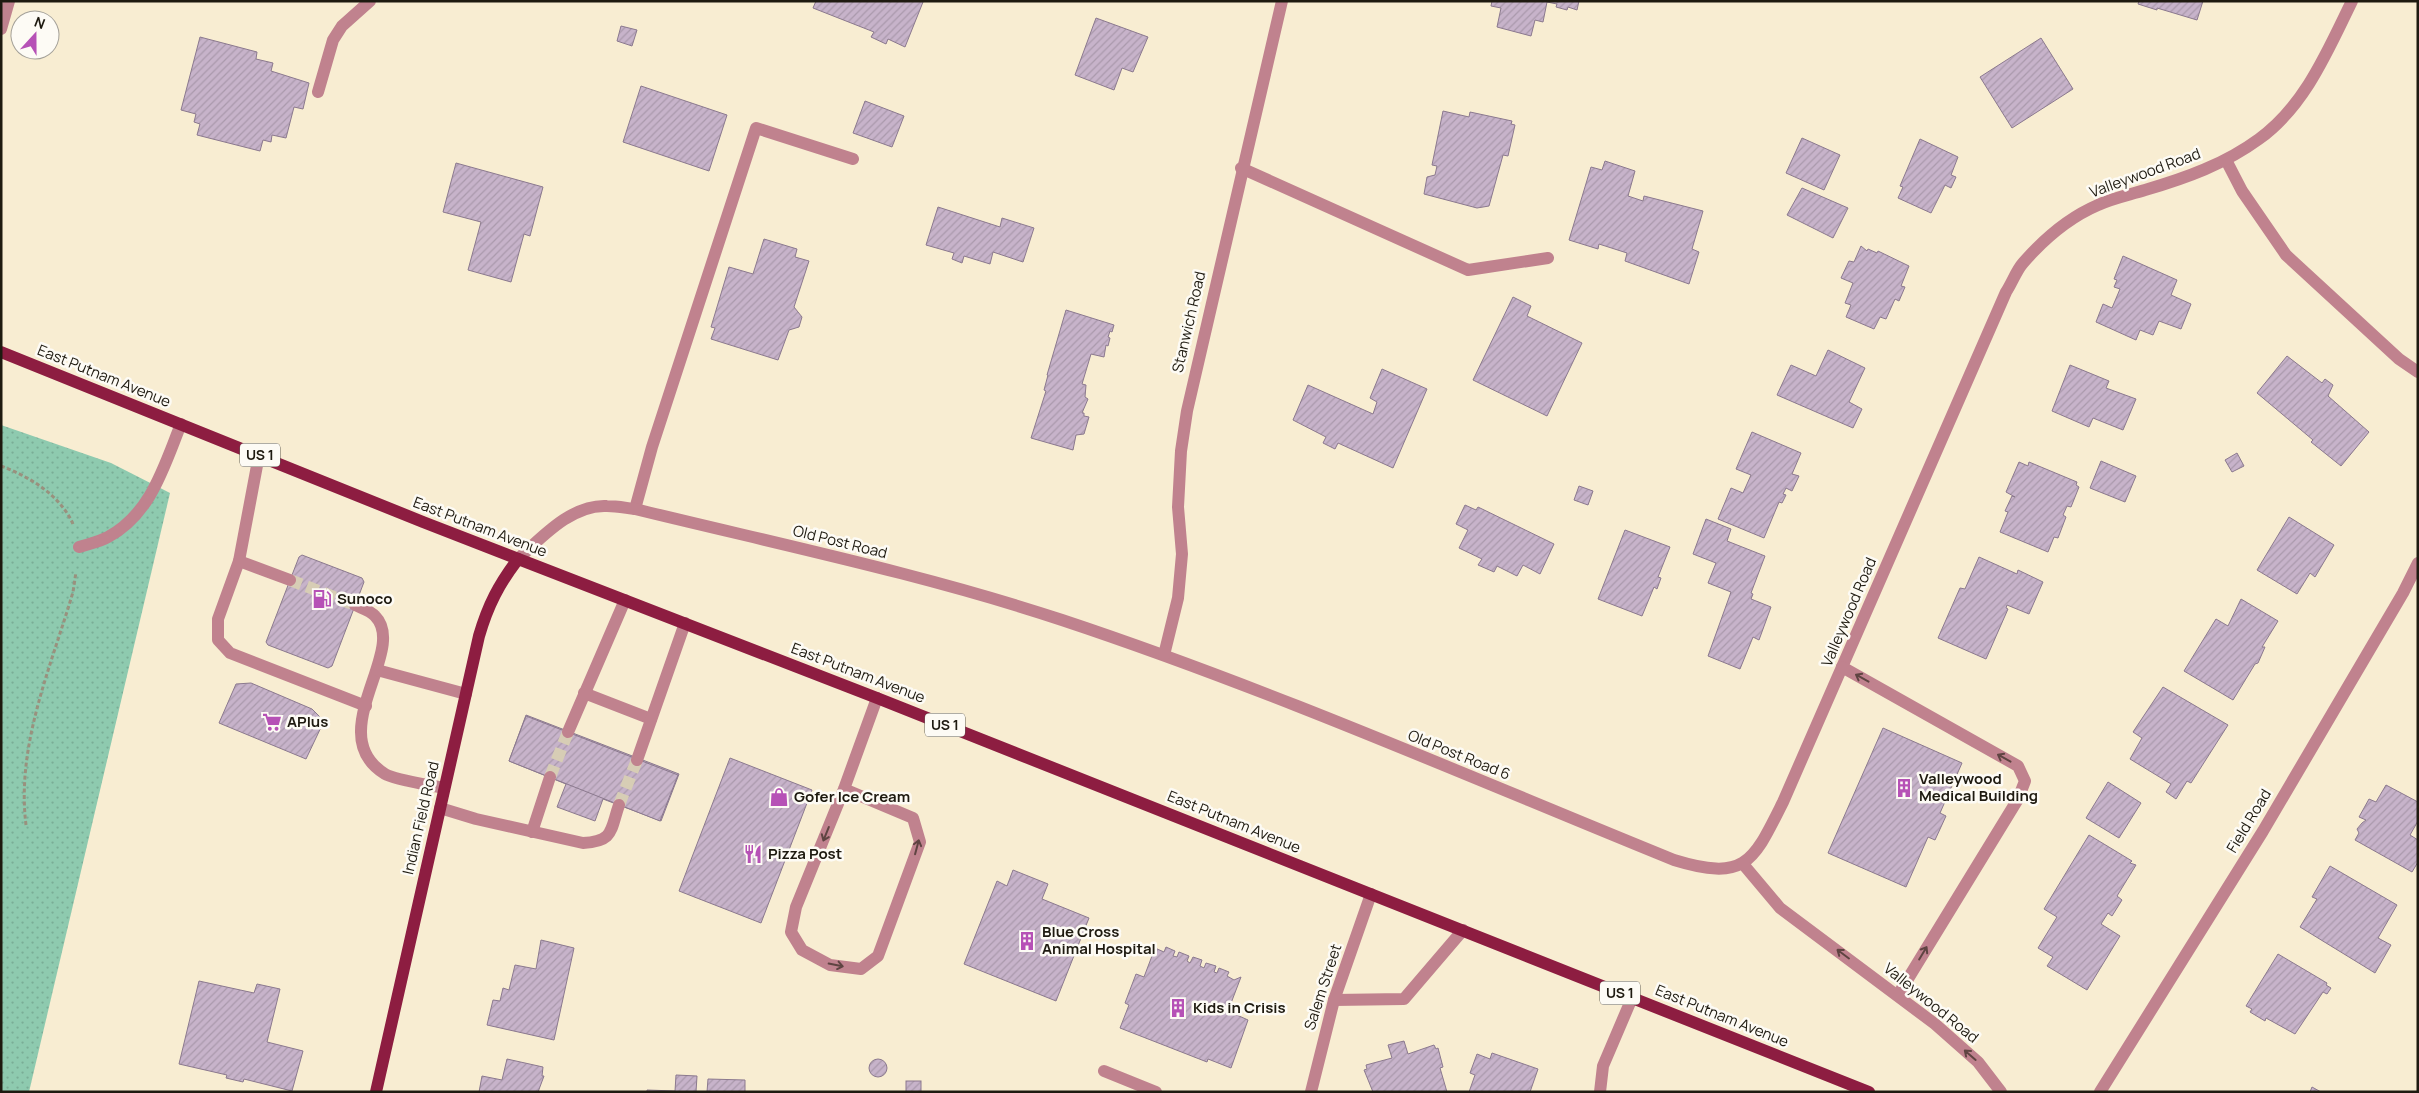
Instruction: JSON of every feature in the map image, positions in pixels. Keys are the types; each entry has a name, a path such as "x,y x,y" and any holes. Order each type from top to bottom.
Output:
{"main road":[{"name":"East Putnam Avenue","path":"1,352 518,559 878,698 1869,1092"},
{"name":"Indian Field Road","path":"376,1092 484,616 499,585 518,559"}],"street":[{"path":"1,29 9,1"},
{"path":"318,92 333,40 342,26 370,1"},
{"name":"Stanwich Road","path":"1164,655 1179,589 1182,554 1178,507 1181,451 1187,411 1282,1"},
{"name":"Valleywood Road","path":"2001,1092 1978,1062 1898,995 1780,908 1743,864 1764,840 2006,292 2022,264 2059,229 2097,205 2184,178 2226,160 2260,138 2283,118 2302,94 2324,57 2352,1"},
{"path":"635,510 652,447 756,128 853,159"},
{"path":"2226,160 2242,191 2286,255 2398,359 2418,372"},
{"path":"1242,168 1468,270 1548,258"},
{"path":"79,547 107,538 126,525 143,508 163,471 181,424"},
{"path":"259,455 239,561 218,619 218,640 230,653 366,706"},
{"name":"Old Post Road","path":"518,559 545,533 571,516 588,508 606,506 635,510 972,592 1164,655"},
{"path":"239,561 290,580"},
{"name":"Field Road","path":"2100,1092 2263,831 2403,593 2418,563"},
{"path":"568,732 625,600"},
{"path":"355,605 375,616 384,630 377,670 359,731 365,754 385,774 444,788"},
{"path":"637,760 685,623"},
{"name":"Old Post Road 6","path":"1164,655 1278,699 1674,860 1704,869 1723,869 1743,864"},
{"path":"1842,667 2018,766 2024,781 2018,799 1898,995"},
{"path":"377,670 466,694"},
{"path":"584,693 651,719"},
{"path":"844,789 913,818 920,842 878,956 861,969 830,964 802,950 791,932 796,907 844,789 878,698"},
{"path":"532,832 550,778"},
{"path":"440,808 583,843 600,842 608,835 619,805"},
{"name":"Salem Street","path":"1311,1092 1334,1000 1371,894"},
{"path":"1334,1000 1404,999 1463,930"},
{"path":"1600,1092 1603,1066 1632,998"},
{"path":"1104,1071 1156,1092"}],"path":[{"path":"1,466 31,480 59,503 75,528 79,547 73,592 28,749 23,802 26,825"}],"green space":[{"path":"1,425 111,463 170,493 29,1092 1,1092"}],"building":[{"path":"816,1 923,2 905,47 888,39 886,44 871,37 874,32 813,8"},
{"path":"1492,1 1579,1 1577,10 1568,7 1567,10 1556,7 1557,4 1547,2 1543,22 1535,20 1531,36 1497,27 1501,8 1491,6"},
{"path":"2139,1 2203,1 2197,20 2138,4"},
{"path":"1096,18 1148,37 1133,72 1122,68 1114,90 1075,75"},
{"path":"621,26 637,30 632,46 617,41"},
{"path":"200,37 257,52 256,59 273,63 271,71 309,83 303,109 294,107 286,138 272,135 271,142 263,140 260,151 197,135 200,124 194,122 196,114 181,110"},
{"path":"2041,38 2073,89 2012,128 1980,77"},
{"path":"641,86 727,115 709,171 623,142"},
{"path":"865,101 904,116 892,147 853,133"},
{"path":"1443,111 1469,117 1470,112 1512,121 1511,124 1515,125 1508,156 1503,155 1489,206 1477,208 1424,194 1427,177 1435,175 1437,166 1432,165"},
{"path":"1802,138 1840,155 1824,190 1786,173"},
{"path":"1920,139 1958,157 1951,175 1956,177 1951,188 1945,185 1931,213 1898,198 1903,187 1900,186"},
{"path":"1605,161 1635,171 1628,196 1643,201 1644,196 1703,211 1692,249 1699,252 1689,284 1625,261 1627,253 1599,244 1598,249 1569,240 1591,167 1602,170"},
{"path":"456,163 543,187 530,236 524,234 511,282 468,270 481,222 443,212"},
{"path":"1802,188 1848,208 1833,238 1787,215"},
{"path":"938,207 1000,227 1002,218 1034,228 1023,262 993,252 990,264 964,256 962,263 952,259 954,253 926,245"},
{"path":"764,239 797,249 795,257 809,261 794,307 802,317 799,327 789,330 778,360 711,339 715,328 711,327 729,267 753,274"},
{"path":"1861,246 1867,251 1868,249 1877,253 1878,251 1909,266 1901,286 1905,287 1899,301 1895,299 1886,319 1880,317 1874,329 1846,317 1851,305 1845,303 1853,283 1841,278 1849,261 1854,262"},
{"path":"2123,256 2177,280 2171,295 2191,304 2181,329 2159,321 2153,335 2140,330 2136,340 2096,322 2103,304 2112,308 2120,289 2114,287 2117,280 2114,279"},
{"path":"1513,297 1531,306 1527,316 1582,343 1547,416 1473,380"},
{"path":"1066,310 1114,325 1108,337 1110,338 1108,346 1106,345 1104,357 1091,354 1082,384 1086,385 1085,397 1088,399 1082,413 1084,413 1084,416 1089,417 1084,434 1076,435 1073,450 1031,438 1046,391 1044,390 1047,375"},
{"path":"1828,350 1865,368 1849,402 1862,409 1853,428 1777,395 1791,365 1816,376"},
{"path":"2287,356 2322,383 2325,379 2333,385 2328,396 2369,432 2341,466 2311,442 2313,440 2257,393"},
{"path":"2070,365 2109,381 2106,388 2136,399 2123,430 2093,418 2089,427 2052,411"},
{"path":"1382,369 1427,389 1393,468 1338,443 1335,449 1323,443 1326,437 1293,420 1308,385 1373,414 1377,402 1370,398"},
{"path":"1752,432 1801,453 1792,474 1799,476 1792,491 1786,488 1783,494 1786,495 1782,503 1779,502 1764,538 1718,519 1731,488 1743,493 1751,475 1736,469"},
{"path":"2237,453 2244,466 2232,472 2225,460"},
{"path":"2101,461 2136,476 2125,502 2090,488"},
{"path":"2019,462 2028,466 2029,462 2077,482 2076,485 2079,487 2071,507 2067,506 2063,515 2066,517 2058,538 2054,537 2048,552 2000,532 2008,512 2005,511 2012,496 2015,497 2006,492"},
{"path":"1579,486 1593,491 1588,505 1574,500"},
{"path":"1465,505 1476,510 1478,507 1554,544 1540,574 1523,565 1517,576 1497,566 1494,572 1478,565 1482,559 1459,548 1468,530 1456,524"},
{"path":"2289,517 2334,545 2315,577 2310,573 2297,594 2257,570"},
{"path":"1706,519 1731,529 1727,541 1765,556 1751,593 1753,594 1751,599 1771,607 1759,640 1753,637 1740,669 1708,656 1731,592 1708,583 1716,563 1693,554"},
{"path":"1625,530 1670,547 1658,577 1661,578 1657,589 1654,587 1642,616 1598,599"},
{"path":"302,555 362,578 364,582 332,666 328,668 268,645 266,642 299,557"},
{"path":"1979,557 2017,574 2018,570 2043,582 2029,614 2007,605 2006,608 2008,609 1986,659 1938,638 1960,588 1965,589"},
{"path":"2241,599 2278,621 2262,647 2265,647 2258,663 2255,664 2233,700 2184,671 2216,619 2228,626"},
{"name":"APlus","path":"251,683 312,709 324,721 306,759 219,723 236,684"},
{"path":"2163,687 2228,725 2191,783 2187,781 2176,799 2166,792 2171,784 2130,759 2142,738 2133,732"},
{"path":"526,715 679,774 661,821 603,799 595,821 557,807 566,784 509,761"},
{"path":"526,716 678,775 660,821 509,761"},
{"name":"Valleywood Medical Building","path":"1883,728 1962,763 1940,813 1946,816 1935,840 1928,837 1906,887 1828,853"},
{"path":"730,758 812,790 761,923 679,891"},
{"path":"2108,782 2141,803 2119,838 2086,818"},
{"path":"2386,785 2418,802 2418,821 2410,835 2418,840 2418,862 2412,872 2355,840 2359,833 2357,829 2366,820 2359,817 2369,799 2376,802"},
{"path":"2089,835 2132,861 2130,863 2136,865 2117,896 2122,900 2112,916 2108,913 2101,924 2120,936 2087,990 2047,966 2053,957 2038,948 2057,917 2044,909"},
{"path":"2330,866 2397,905 2378,938 2391,945 2375,973 2300,927 2317,899 2312,897"},
{"name":"Blue Cross Animal Hospital","path":"1013,870 1048,884 1042,899 1089,918 1056,1001 964,964 997,881 1007,886"},
{"path":"541,940 574,948 554,1040 487,1025 493,1000 500,1001 503,988 509,990 515,965 536,969"},
{"name":"Kids in Crisis","path":"1166,947 1175,951 1173,956 1177,957 1179,952 1189,956 1187,961 1190,963 1193,957 1202,960 1200,966 1204,968 1206,963 1216,966 1214,972 1217,973 1219,968 1229,972 1227,976 1234,980 1241,977 1228,1011 1248,1020 1231,1068 1208,1059 1207,1062 1120,1028 1129,1005 1125,1003 1136,974 1144,977 1155,948 1164,952"},
{"path":"2278,954 2327,983 2326,985 2331,988 2327,994 2323,992 2295,1034 2266,1018 2265,1021 2250,1012 2252,1009 2246,1006"},
{"path":"199,981 254,993 257,984 280,989 267,1042 303,1051 292,1091 244,1079 243,1082 226,1078 227,1075 179,1064"},
{"path":"1404,1041 1408,1054 1434,1045 1436,1049 1438,1048 1443,1067 1440,1068 1447,1092 1373,1092 1364,1070 1367,1069 1366,1065 1392,1058 1388,1045"},
{"path":"1492,1053 1538,1069 1530,1092 1469,1092 1475,1075 1470,1073 1477,1054 1490,1059"},
{"path":"507,1059 543,1067 542,1076 544,1076 538,1092 479,1092 482,1076 502,1080"},
{"path":"874,1059 882,1059 887,1064 885,1075 874,1077 869,1072 869,1064"},
{"path":"676,1075 697,1076 696,1092 647,1092 647,1090 675,1091"},
{"path":"708,1079 745,1080 745,1092 707,1092"},
{"path":"906,1081 921,1081 921,1092 906,1092"},
{"path":"2312,1087 2321,1092 2310,1092"}],"tunnel":[{"path":"290,580 355,605"},
{"path":"550,777 568,732"},
{"path":"619,805 637,760"}],"place":[{"name":"Sunoco","path":"322,599"},
{"name":"APlus","path":"272,722"},
{"name":"Valleywood Medical Building","path":"1904,788"},
{"name":"Gofer Ice Cream","path":"779,797"},
{"name":"Pizza Post","path":"753,854"},
{"name":"Blue Cross Animal Hospital","path":"1027,941"},
{"name":"Kids in Crisis","path":"1178,1008"}]}
